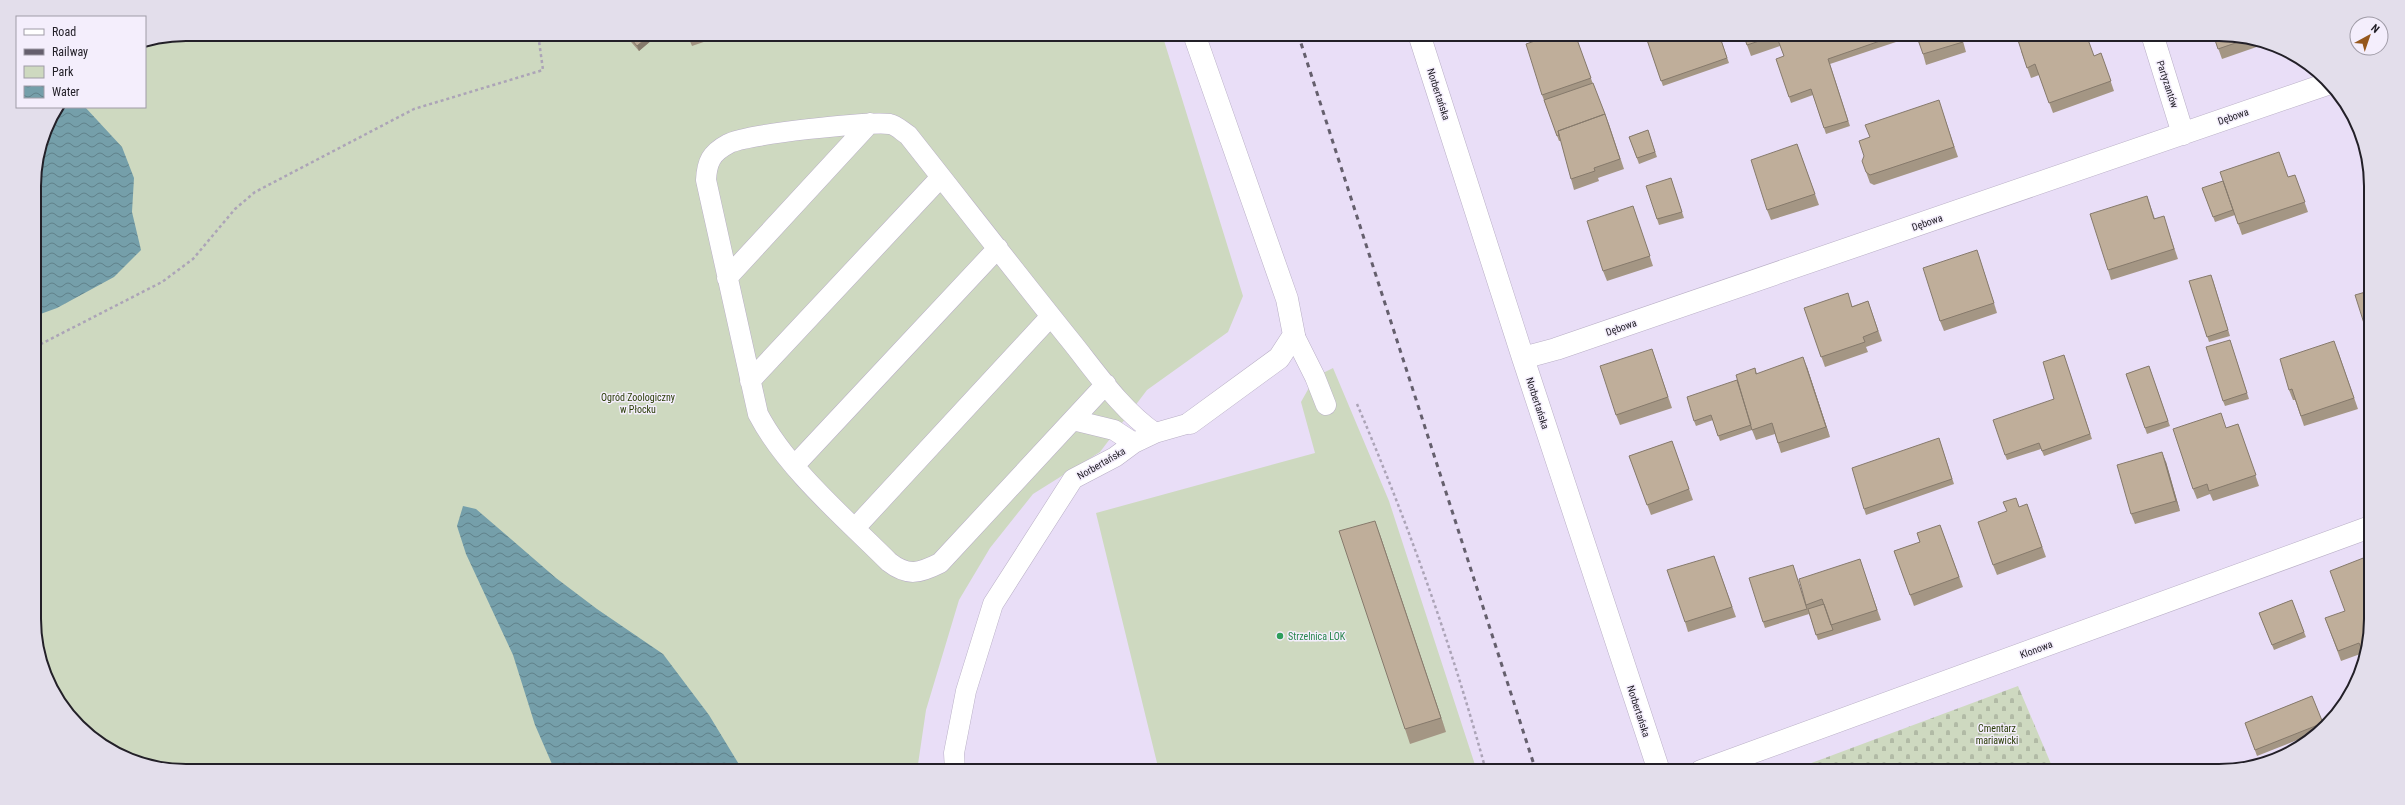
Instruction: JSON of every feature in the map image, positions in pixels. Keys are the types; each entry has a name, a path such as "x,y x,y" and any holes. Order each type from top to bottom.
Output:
{"street":[{"path":"1196,41 1287,299 1294,335"},
{"name":"Norbertańska","path":"1421,41 1523,358 1657,764"},
{"name":"Partyzantów","path":"2154,41 2183,134"},
{"name":"Dębowa","path":"1523,358 1571,344 2324,85"},
{"name":"Norbertańska","path":"1190,423 1279,358 1294,335"},
{"name":"Klonowa","path":"1720,764 2364,529"}],"lane":[{"path":"727,278 870,123"},
{"path":"1106,384 940,562 929,568 916,572 901,571 855,528 794,466 768,433 758,414 706,180 707,164 716,152 738,140 870,123 892,125 908,135 1106,384 1125,409 1155,433"},
{"path":"750,382 941,177"},
{"path":"794,466 998,248"},
{"path":"855,528 1051,316"},
{"path":"1294,335 1315,377 1326,405"},
{"path":"1073,420 1114,430 1134,443"},
{"name":"Norbertańska","path":"955,764 954,753 966,691 993,604 1073,479 1115,457 1134,443 1155,433 1190,423"}],"path":[{"path":"41,344 162,282 194,259 235,209 255,192 414,110 543,70 539,41"},
{"path":"1354,396 1400,506 1434,604 1484,764"}],"green space":[{"name":"Ogród Zoologiczny w Płocku","path":"176,41 1164,41 1243,296 1228,332 1147,390 1100,452 1033,494 990,548 959,600 926,710 918,764 176,764 148,759 130,753 105,740 83,722 60,692 46,657 41,629 41,176 46,148 52,130 63,108 146,108 146,47"},
{"name":"Strzelnica LOK","path":"1333,368 1389,501 1475,764 1157,764 1096,513 1315,453 1301,402 1315,377"},
{"name":"Cmentarz mariawicki","path":"2018,686 2051,764 1809,764"}],"water":[{"path":"63,108 86,108 122,147 134,178 132,212 141,250 114,277 57,308 41,314 42,167 52,130"},
{"path":"463,506 476,509 556,578 597,609 663,654 709,715 739,764 552,764 535,725 513,655 466,554 457,526"}],"building":[{"path":"633,41 643,41 637,46"},
{"path":"1535,41 1578,41 1591,78 1542,95 1526,44"},
{"path":"1647,41 1721,41 1727,58 1661,81"},
{"path":"1746,41 1759,41 1747,45"},
{"path":"1778,41 1880,41 1828,59 1848,121 1824,128 1811,89 1789,97 1776,59 1784,56"},
{"path":"1918,41 1963,42 1923,54"},
{"path":"2018,41 2089,41 2094,56 2101,53 2111,81 2049,103 2035,64 2027,68"},
{"path":"2215,41 2238,42 2218,49"},
{"path":"1593,83 1605,114 1558,131 1559,135 1557,136 1544,100"},
{"path":"1939,100 1954,147 1870,175 1866,172 1862,161 1864,156 1859,141 1870,137 1865,125"},
{"path":"1605,114 1620,159 1594,168 1595,171 1571,179 1558,131"},
{"path":"1648,130 1655,152 1637,158 1629,137"},
{"path":"1797,144 1815,194 1767,210 1751,160"},
{"path":"2279,152 2288,177 2295,175 2305,202 2238,224 2220,172"},
{"path":"1671,178 1682,212 1657,219 1646,186"},
{"path":"2223,181 2233,210 2213,217 2202,188"},
{"path":"2147,196 2154,219 2164,216 2174,249 2108,270 2090,214"},
{"path":"1633,206 1650,256 1603,271 1587,221"},
{"path":"1977,250 1994,303 1940,321 1923,268"},
{"path":"2211,275 2228,330 2207,337 2189,281"},
{"path":"2364,292 2364,323 2355,295"},
{"path":"1848,293 1852,307 1868,301 1878,331 1863,337 1865,342 1821,357 1804,308"},
{"path":"2230,340 2247,393 2223,401 2206,347"},
{"path":"2334,341 2354,398 2301,416 2292,389 2289,390 2280,359"},
{"path":"1652,349 1668,397 1616,415 1600,366"},
{"path":"2064,355 2090,434 2042,451 2039,443 2005,455 1993,420 2054,399 2043,362"},
{"path":"1803,357 1826,427 1778,443 1772,423 1752,430 1736,375 1755,368 1756,374"},
{"path":"2149,366 2168,421 2145,428 2126,374"},
{"path":"1737,380 1751,425 1718,436 1711,415 1694,421 1687,397"},
{"path":"2221,413 2226,428 2238,424 2256,475 2209,491 2207,484 2193,489 2173,429"},
{"path":"1939,438 1952,479 1864,509 1852,468"},
{"path":"1672,441 1689,489 1647,505 1629,456"},
{"path":"2162,452 2176,501 2131,514 2117,465"},
{"path":"2016,498 2019,507 2027,504 2042,547 1993,565 1978,522 2007,511 2003,502"},
{"path":"1375,521 1441,718 1405,729 1339,531"},
{"path":"1940,525 1959,577 1910,595 1894,551 1920,542 1917,533"},
{"path":"1714,556 1732,607 1685,622 1667,570"},
{"path":"2364,558 2364,629 2361,648 2359,643 2338,651 2325,618 2345,611 2330,571"},
{"path":"1860,559 1877,610 1831,625 1822,599 1806,605 1799,579"},
{"path":"1793,565 1807,609 1763,622 1749,578"},
{"path":"2292,600 2304,632 2272,645 2259,613"},
{"path":"1824,604 1833,630 1816,635 1808,609"},
{"path":"2312,696 2322,722 2319,725 2255,750 2245,723"}],"railway":[{"path":"1300,41 1534,764"}],"place":[{"name":"Strzelnica LOK","path":"1280,636"}]}
